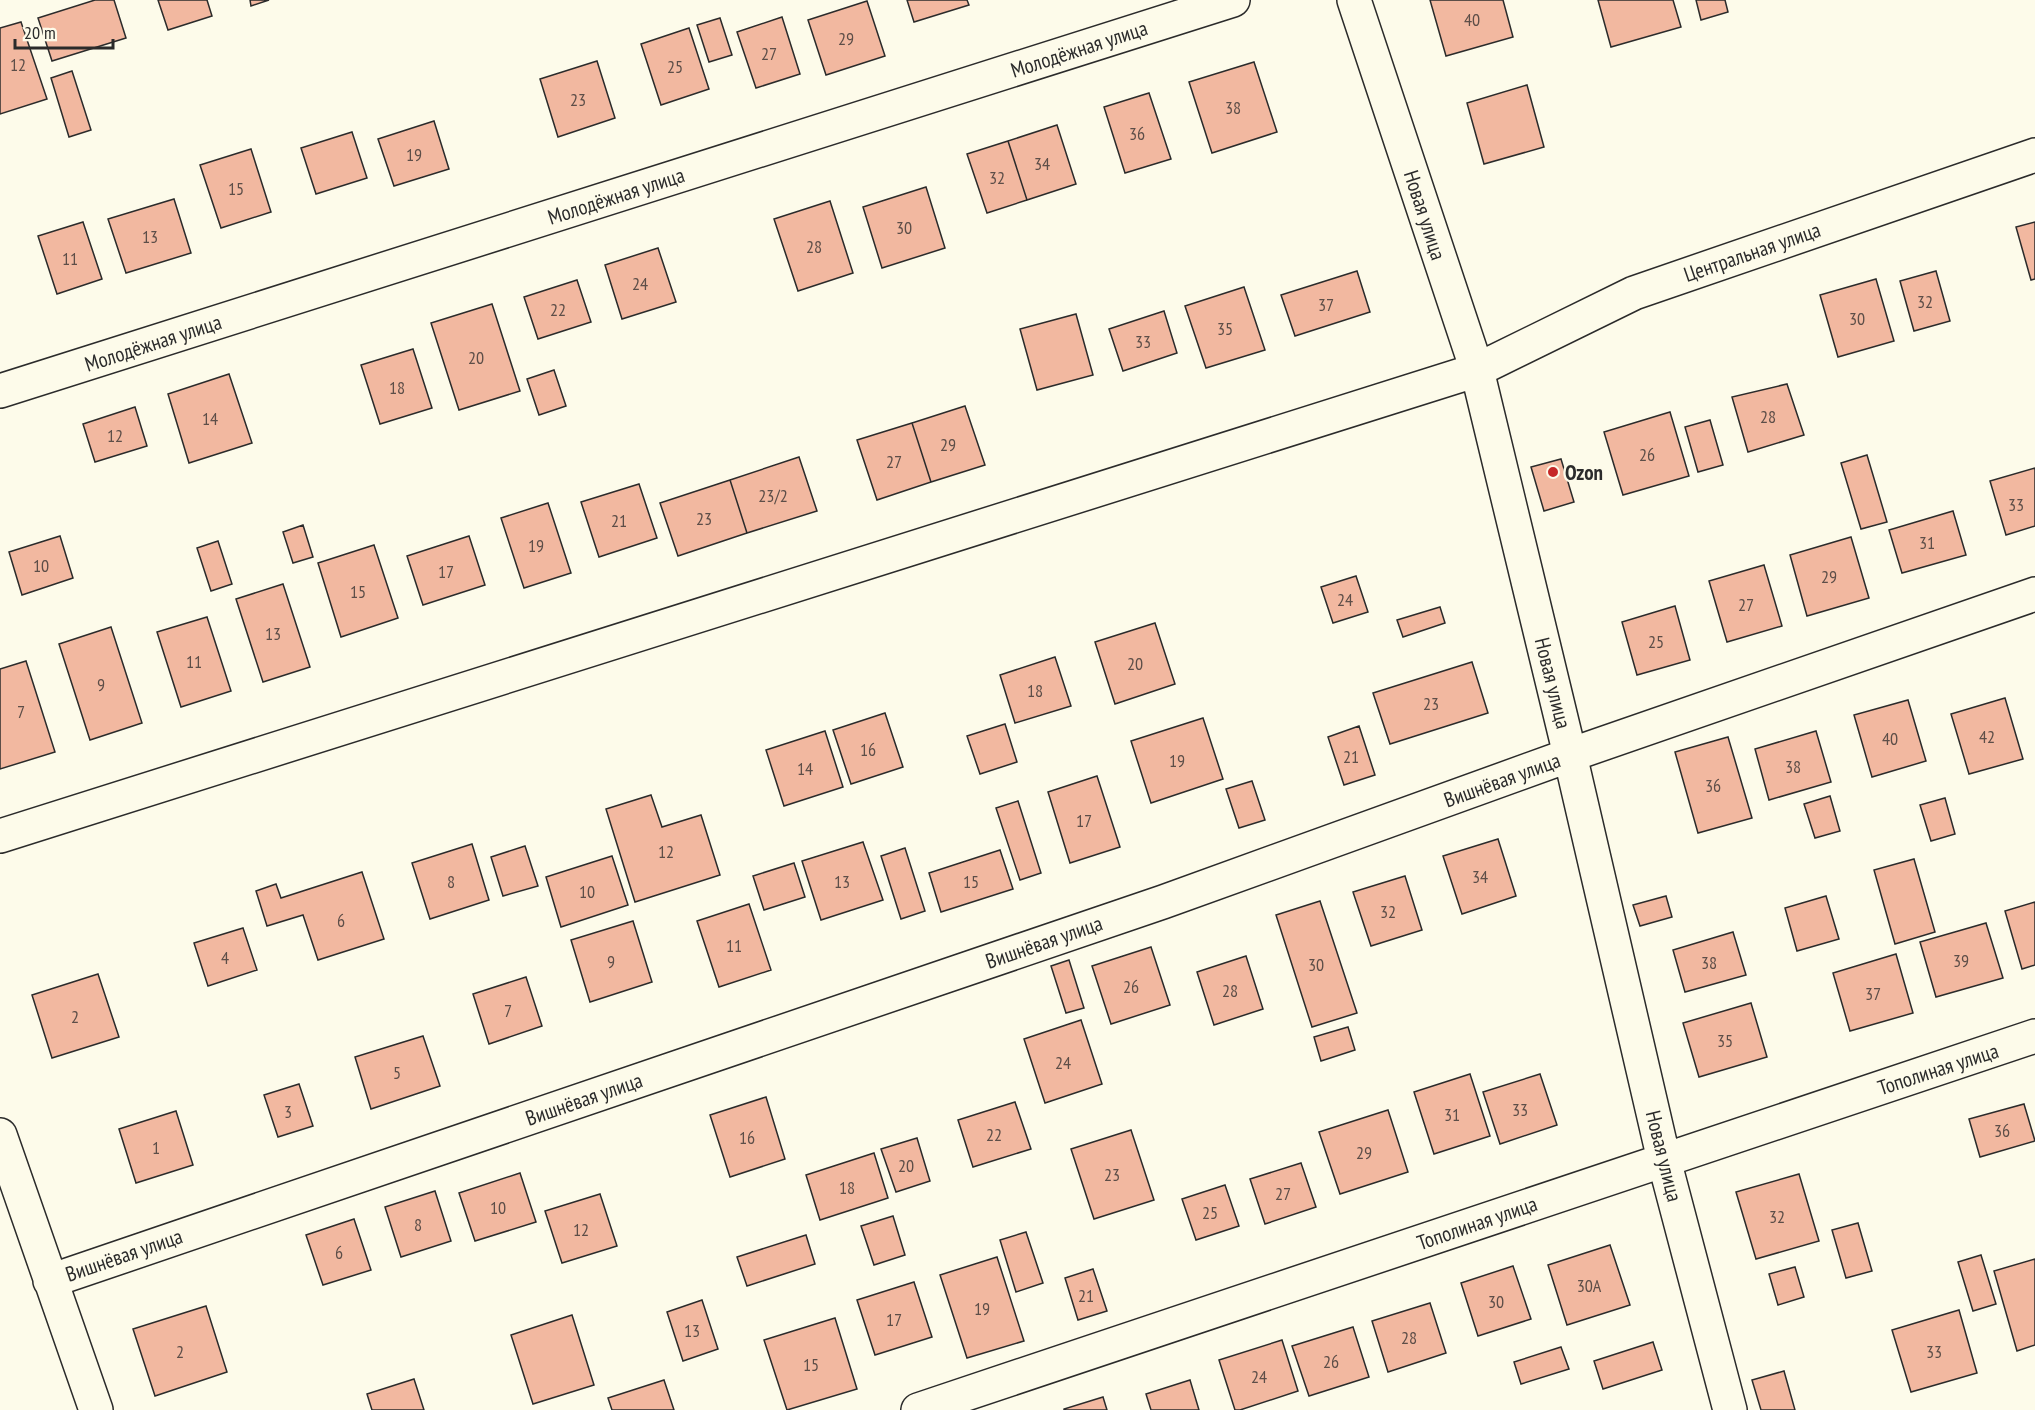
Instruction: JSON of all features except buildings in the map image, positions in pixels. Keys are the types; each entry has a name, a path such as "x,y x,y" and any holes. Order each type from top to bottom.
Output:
{"street":[{"name":"Молодёжная улица","path":"0,391 1233,0"},
{"name":"Новая улица","path":"1354,0 1477,370 1570,755 1664,1160 1730,1410"},
{"name":"Центральная улица","path":"0,836 1477,370 1634,293 2035,155"},
{"name":"Вишнёвая улица","path":"50,1281 1163,902 1570,755 2035,594"},
{"name":"Тополиная улица","path":"918,1410 2035,1036"},
{"path":"0,1135 96,1410"}],"place":[{"name":"Ozon","path":"1553,472"}]}
